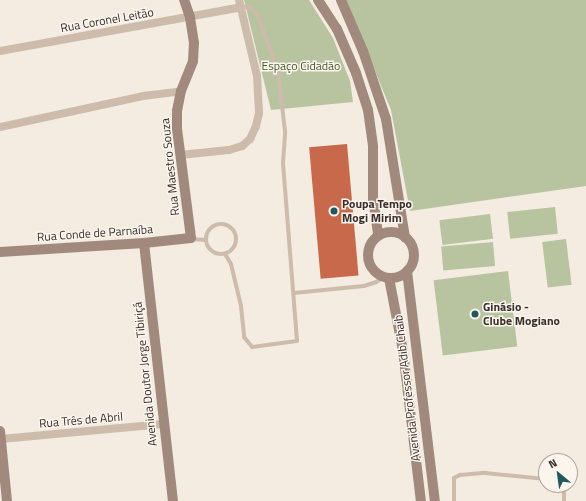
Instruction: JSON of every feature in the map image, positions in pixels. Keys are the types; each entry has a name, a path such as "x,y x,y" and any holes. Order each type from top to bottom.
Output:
{"main road":[{"name":"Rua Maestro Souza","path":"184,0 190,17 194,43 193,61 182,91 177,111 180,155 191,238"},
{"path":"318,0 337,29 351,60 368,110 373,146 373,198 378,235"},
{"path":"342,0 363,51 386,119 405,236 414,250 414,258 407,271 402,275 387,277 374,270 368,258 370,245 378,235 392,232 405,236"},
{"name":"Rua Conde de Parnaíba","path":"0,252 144,243 191,238"},
{"name":"Avenida Doutor Jorge Tibiriçá","path":"144,243 163,424 173,501"},
{"name":"Avenida Professor Adib Chaib","path":"407,271 435,501"},
{"name":"Avenida Professor Adib Chaib","path":"387,277 403,352 421,501"},
{"path":"0,435 7,501"}],"street":[{"name":"Rua Coronel Leitão","path":"0,51 190,17 240,3"},
{"path":"180,155 229,150 242,146 250,139 256,126 259,113 257,76 240,3"},
{"path":"0,127 143,96 182,91"},
{"name":"Rua Três de Abril","path":"0,435 163,424"}],"lane":[{"path":"225,254 231,264 241,306 244,337 252,347 297,341 283,163 286,131 278,72 257,14 249,7 240,3"},
{"path":"225,224 230,226 236,234 236,244 234,248 225,254 215,253 211,250 206,240 208,232 215,225 225,224"},
{"path":"191,238 206,240"},
{"path":"294,293 364,286 387,277"},
{"path":"454,501 454,478 460,475 485,473 538,478"}],"green space":[{"name":"Espaço Cidadão","path":"244,0 309,0 333,38 350,81 353,102 271,110"},
{"path":"346,0 586,0 586,186 410,211 391,110"},
{"path":"555,207 558,234 510,239 507,212"},
{"path":"490,214 493,239 442,245 439,220"},
{"path":"566,239 572,285 548,288 542,242"},
{"path":"493,242 495,266 443,270 441,247"},
{"name":"Ginásio - Clube Mogiano","path":"508,271 517,346 443,356 434,280"}],"building":[{"name":"Poupa Tempo Mogi Mirim","path":"347,144 359,275 321,279 309,147"}],"place":[{"name":"Poupa Tempo Mogi Mirim","path":"334,211"},
{"name":"Ginásio - Clube Mogiano","path":"475,314"}]}
